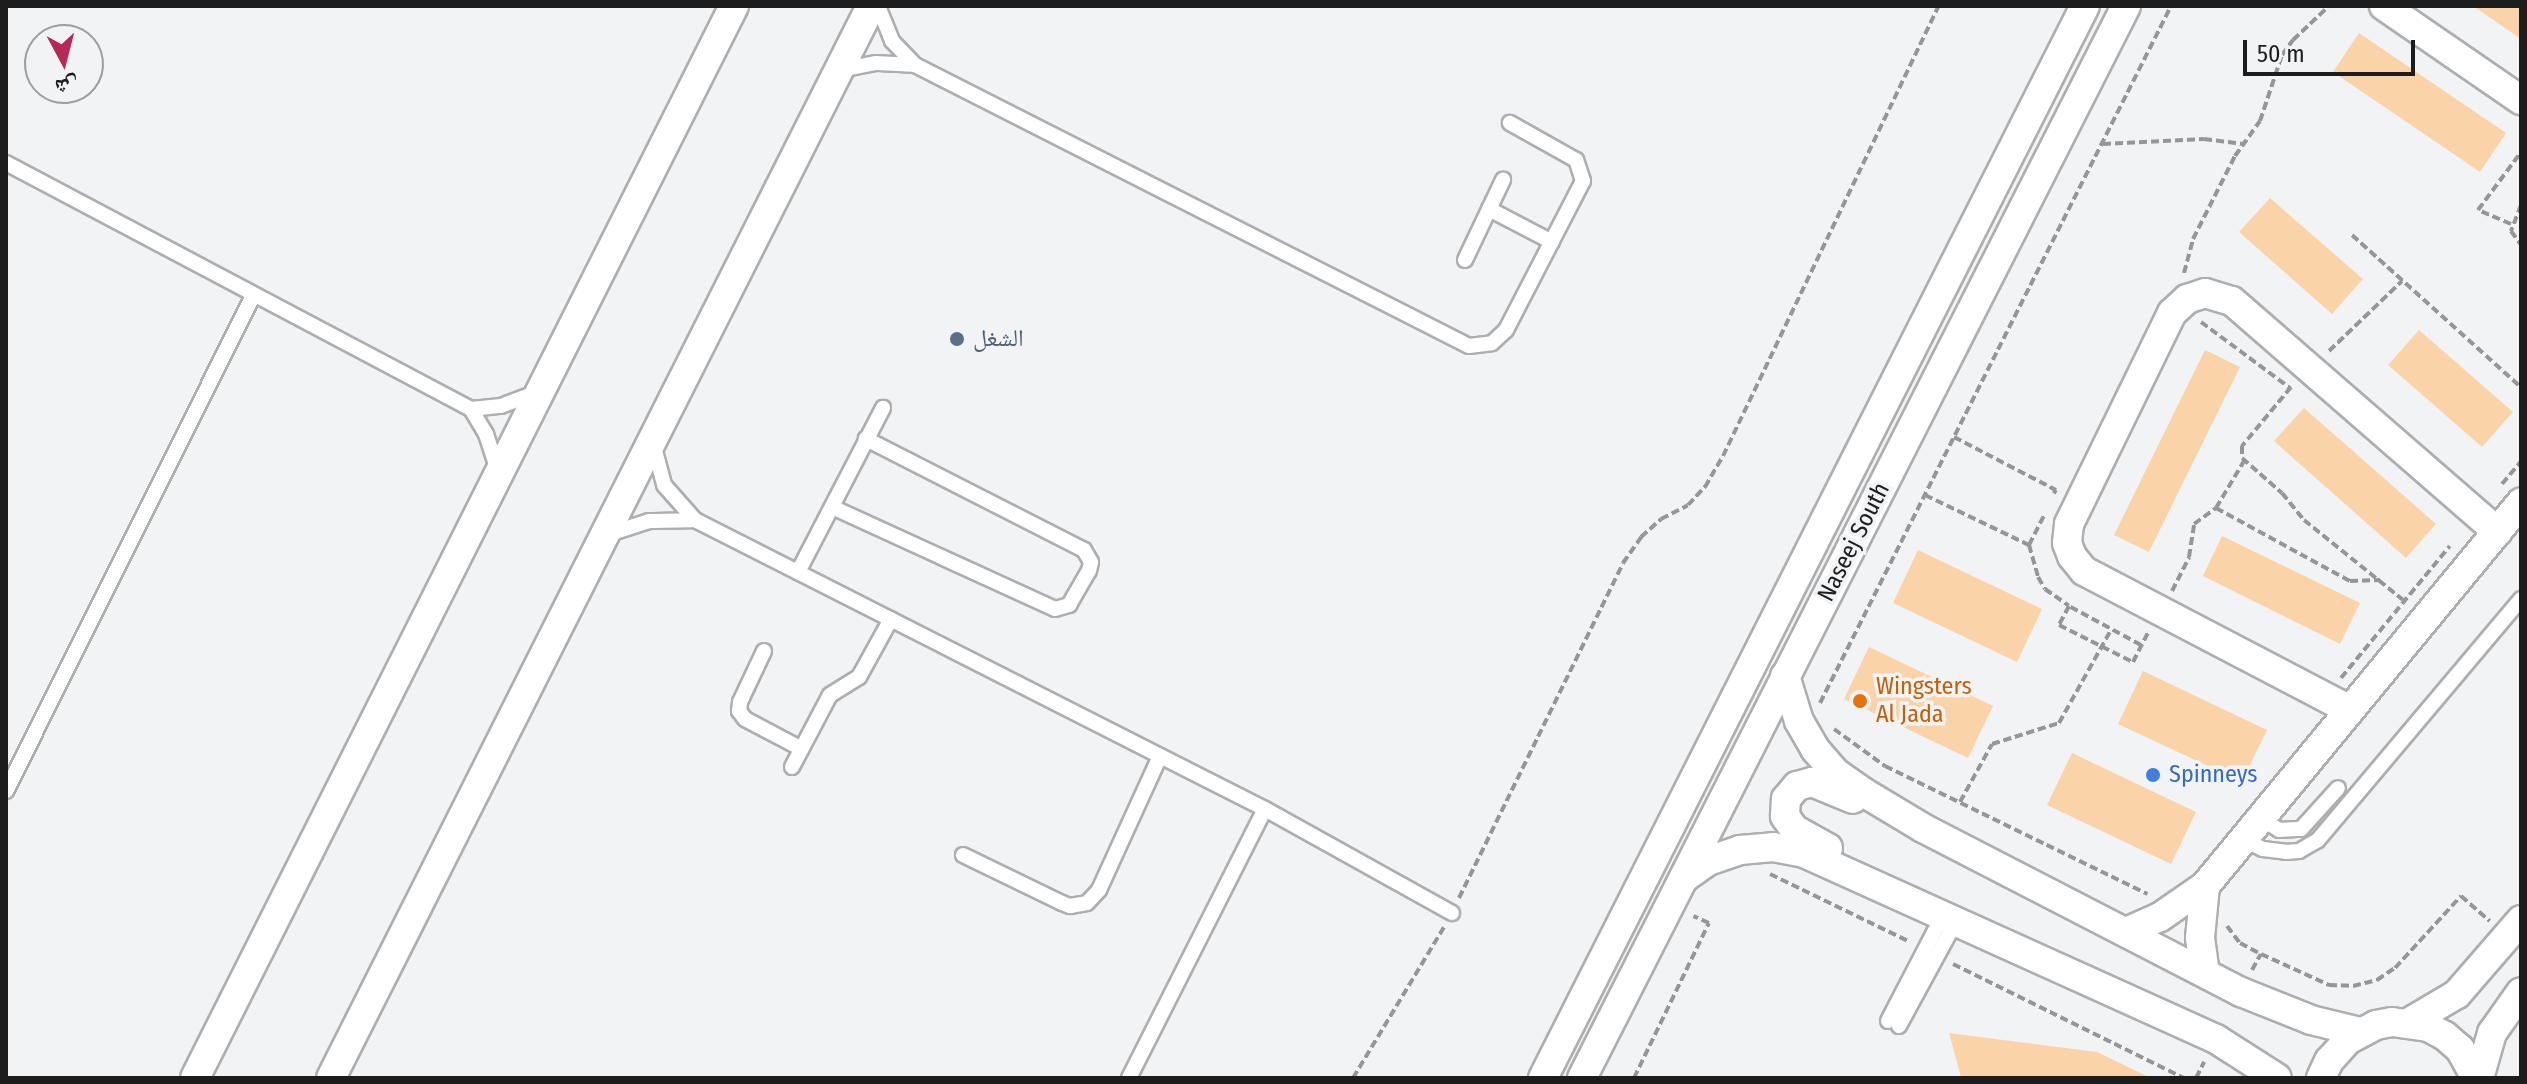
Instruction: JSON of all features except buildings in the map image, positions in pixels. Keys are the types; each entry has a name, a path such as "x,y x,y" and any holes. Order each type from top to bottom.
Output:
{"street":[{"path":"331,1078 871,6"},
{"path":"1543,1078 2085,6"},
{"name":"Naseej South","path":"1582,1078 2126,6"},
{"path":"2384,6 2521,100"},
{"path":"195,1078 499,475 725,14"},
{"path":"2338,703 2084,571 2072,556 2067,534 2172,313 2187,299 2214,294 2232,301 2488,523"},
{"path":"2126,932 2160,917 2205,886 2251,828 2338,703 2488,523 2521,503"},
{"path":"1785,676 1803,728 1825,762 1849,783 1892,810 2205,973 2287,1012 2360,1032"},
{"path":"1884,888 1861,866 1794,829 1784,808 1790,792 1812,782 1866,804 1892,810"},
{"path":"1680,881 1723,854 1773,847 1804,853 2216,1039 2277,1078"},
{"path":"2205,886 2200,938 2205,973"},
{"path":"2408,1023 2457,994 2514,928"},
{"path":"2478,1078 2492,1033 2521,992"},
{"path":"2321,1078 2338,1049 2360,1032 2392,1022 2408,1023 2445,1036 2460,1049 2478,1078"}],"lane":[{"path":"878,6 892,41 915,65 1469,346 1492,343 1506,330 1579,189 1583,173 1576,160 1510,123"},
{"path":"839,70 876,63 915,65"},
{"path":"6,163 471,409 501,406 541,390"},
{"path":"1465,260 1503,180"},
{"path":"1489,209 1552,242"},
{"path":"6,791 254,294"},
{"path":"798,572 883,408"},
{"path":"471,409 491,447 499,475"},
{"path":"832,507 1055,609 1069,605 1089,571 1091,562 1084,550 866,439"},
{"path":"653,441 664,485 695,520 1265,809 1452,913"},
{"path":"606,536 649,521 695,520"},
{"path":"2251,828 2263,849 2299,851 2318,840 2521,599"},
{"path":"792,767 830,695 859,677 891,619"},
{"path":"764,651 740,702 739,711 745,719 802,749"},
{"path":"963,855 1062,903 1070,906 1087,903 1099,890 1160,756"},
{"path":"2251,828 2301,829 2338,788"},
{"path":"1129,1078 1265,809"},
{"path":"1894,1024 1950,918"}],"path":[{"path":"1353,1078 1452,913 1623,563 1641,537 1696,496 1723,456 1939,6"},
{"path":"1817,710 2171,6"},
{"path":"2290,388 2199,321 2187,299 2184,275 2193,239 2244,144 2260,121 2282,55 2329,6"},
{"path":"2101,144 2204,139 2244,144"},
{"path":"2511,224 2478,210 2521,152"},
{"path":"2521,205 2511,224 2513,237 2521,245"},
{"path":"2352,235 2521,387"},
{"path":"2069,606 2059,625 2133,662 2189,557 2194,524 2216,508 2244,461 2242,446 2290,388 2402,281"},
{"path":"1954,437 2056,490 2029,545 2038,577 2045,589 2069,606 2141,645"},
{"path":"2244,461 2282,493 2304,520 2403,600"},
{"path":"2338,703 2403,600 2488,523 2521,461"},
{"path":"1925,495 2029,545"},
{"path":"2216,508 2350,581 2380,580"},
{"path":"1960,802 1992,744 2059,723 2111,630"},
{"path":"1825,719 1867,755 2154,897"},
{"path":"1769,873 2184,1078"},
{"path":"2225,920 2234,936 2248,948 2329,985 2353,986 2377,980 2395,968 2461,896 2514,928"},
{"path":"1634,1078 1709,923 1685,912"}],"place":[{"name":"الشغل","path":"957,339"},
{"name":"Wingsters Al Jada","path":"1860,701"},
{"name":"Spinneys","path":"2153,775"}]}
